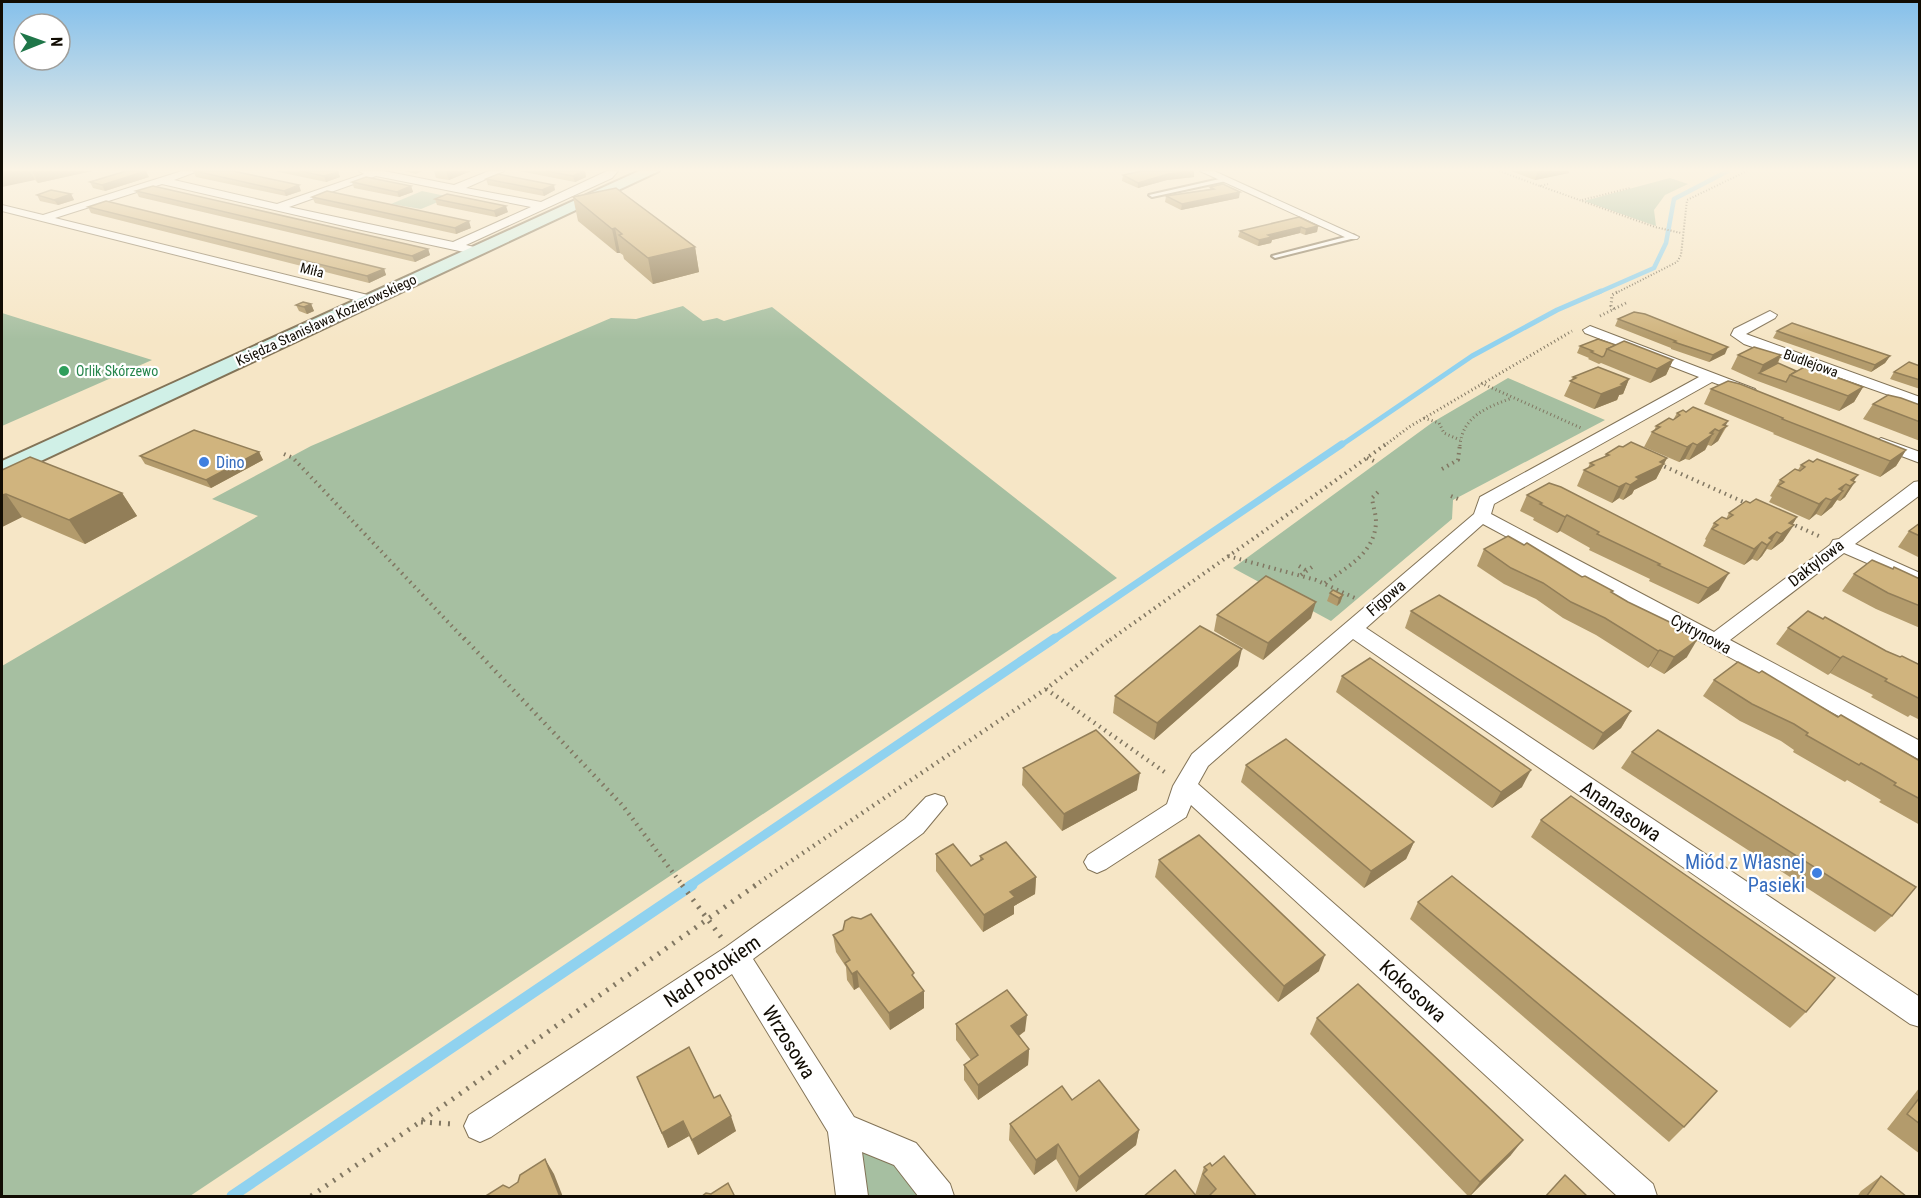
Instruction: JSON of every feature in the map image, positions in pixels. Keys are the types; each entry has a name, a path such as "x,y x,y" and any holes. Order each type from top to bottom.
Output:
{"street":[{"name":"Miła","path":"81,227 371,300"},
{"path":"368,227 478,251"},
{"path":"454,246 496,227"},
{"name":"Księdza Stanisława Kozierowskiego","path":"2,470 530,227"},
{"path":"1330,227 1353,237"},
{"name":"Budlejowa","path":"1770,315 1739,332 1738,335 1749,341 1920,402"},
{"path":"1588,325 1766,398"},
{"name":"Figowa","path":"1096,862 1177,810 1185,786 1200,760 1482,516 1486,501 1711,377"},
{"path":"1865,436 1920,458"},
{"name":"Daktylowa","path":"1714,642 1832,542 1920,486"},
{"name":"Cytrynowa","path":"1482,516 1920,752"},
{"path":"1832,542 1920,580"},
{"name":"Ananasowa","path":"1352,628 1920,1014"},
{"name":"Kokosowa","path":"1185,786 1641,1197"},
{"name":"Nad Potokiem","path":"480,1126 736,956 914,826 935,804"},
{"name":"Wrzosowa","path":"736,956 843,1128 852,1197"},
{"path":"843,1128 905,1154 938,1197"}],"lane":[{"path":"1275,256 1353,237"}],"path":[{"path":"1659,227 1681,233"},
{"path":"1614,309 1611,306 1612,296 1615,293 1677,262 1681,255 1682,227"},
{"path":"311,1197 707,918 1046,689 1105,643 1250,543 1424,418 1480,383 1626,303"},
{"path":"1480,383 1588,432"},
{"path":"1442,469 1458,460 1461,452 1460,440 1472,416 1488,407 1513,398"},
{"path":"1424,418 1439,423 1444,433 1460,440"},
{"path":"284,454 293,458 623,806 736,956"},
{"path":"1367,458 1376,462"},
{"path":"1654,462 1750,505"},
{"path":"1325,583 1360,560 1368,550 1376,521 1372,498 1381,489"},
{"path":"1451,496 1460,500"},
{"path":"1782,519 1832,542"},
{"path":"1228,556 1325,583 1374,609"},
{"path":"1299,566 1307,570"},
{"path":"1302,575 1312,567"},
{"path":"1046,689 1185,786"}],"green space":[{"path":"683,306 703,321 717,318 724,321 772,307 1117,578 190,1196 2,1196 2,666 258,516 212,499 311,446 611,318 636,319"},
{"name":"Orlik Skórzewo","path":"2,313 152,360 2,426"},
{"path":"1508,378 1605,420 1453,500 1452,519 1331,621 1233,568 1433,422"},
{"path":"866,1150 897,1166 923,1196 867,1196 860,1161 861,1154"}],"building":[{"path":"168,227 212,227 384,269 367,276"},
{"path":"288,227 332,227 428,249 412,256"},
{"path":"609,227 668,227 695,247 648,258 619,235 622,234 615,228"},
{"path":"1257,227 1314,227 1306,229 1301,227 1268,235 1272,237 1259,240 1240,231"},
{"path":"303,302 311,304 304,307 296,305"},
{"path":"1634,312 1645,314 1728,347 1713,355 1618,319"},
{"path":"1792,323 1890,356 1875,365 1777,331"},
{"path":"1598,339 1616,345 1607,349 1602,357 1580,346"},
{"path":"1624,341 1673,360 1657,369 1607,349"},
{"path":"1754,347 1781,355 1763,365 1738,355"},
{"path":"1909,362 1920,366 1920,380 1894,372"},
{"path":"1778,363 1796,371 1786,382 1759,373"},
{"path":"1806,366 1863,387 1848,396 1790,375"},
{"path":"1598,367 1629,379 1621,384 1624,385 1601,394 1570,381 1576,378 1573,377"},
{"path":"1728,381 1906,450 1890,461 1711,389"},
{"path":"1888,395 1920,405 1920,422 1873,404"},
{"path":"1693,407 1728,421 1723,425 1727,426 1719,431 1715,429 1710,433 1713,434 1697,445 1693,443 1687,447 1652,432 1660,427 1656,426 1669,418 1673,420 1680,415 1677,413 1683,410 1686,412"},
{"name":"Dino","path":"194,430 259,452 206,480 140,456"},
{"path":"1631,442 1667,458 1660,462 1664,464 1636,477 1639,479 1630,485 1626,483 1619,487 1584,470 1594,465 1590,463 1609,455 1606,454 1619,446 1623,447"},
{"path":"30,457 122,493 69,520 6,494 2,495 2,470"},
{"path":"1817,459 1858,475 1851,480 1855,482 1850,486 1846,484 1839,489 1843,491 1831,500 1826,498 1819,504 1778,486 1784,482 1780,480 1795,469 1800,471 1805,467 1801,465 1809,460 1813,462"},
{"path":"1549,483 1729,573 1708,588 1597,534 1599,532 1567,515 1565,517 1527,495"},
{"path":"1756,499 1797,517 1789,523 1794,525 1781,534 1777,532 1769,538 1772,540 1767,545 1762,542 1754,549 1712,529 1718,525 1714,523 1722,517 1727,519 1733,515 1729,513 1746,501 1750,503"},
{"path":"1920,523 1920,536 1909,531"},
{"path":"1508,536 1524,545 1527,543 1582,577 1585,576 1628,602 1680,627 1678,629 1697,640 1674,657 1658,651 1605,618 1571,602 1543,583 1511,568 1484,549"},
{"path":"1872,560 1920,579 1920,606 1888,593 1854,574"},
{"path":"1266,576 1316,602 1268,643 1217,615"},
{"path":"1333,590 1343,595 1339,598 1330,593"},
{"path":"1439,595 1631,711 1603,733 1411,611"},
{"path":"1808,611 1823,619 1825,617 1886,651 1920,665 1920,699 1885,681 1887,679 1843,656 1840,658 1788,628"},
{"path":"1200,626 1242,649 1157,723 1115,696"},
{"path":"1370,658 1531,770 1501,792 1342,676"},
{"path":"1738,662 1759,673 1762,671 1838,717 1841,715 1920,761 1920,799 1894,785 1896,783 1879,773 1861,763 1859,765 1806,735 1808,733 1794,724 1752,704 1714,680"},
{"path":"1096,730 1140,773 1064,814 1023,768"},
{"path":"1658,730 1916,887 1892,916 1632,752"},
{"path":"1286,739 1414,842 1371,871 1246,765"},
{"path":"1571,796 1835,978 1806,1012 1541,820"},
{"path":"1199,835 1325,955 1284,986 1159,860"},
{"path":"1006,842 1036,877 1010,892 1015,897 984,915 936,854 953,844 971,866 983,859 980,856"},
{"path":"1452,876 1717,1091 1684,1127 1418,902"},
{"path":"871,914 914,973 912,975 924,991 889,1013 857,971 852,974 845,963 850,960 833,935 843,930 845,921 852,917 861,919"},
{"path":"1358,984 1523,1140 1480,1182 1317,1018"},
{"path":"1007,990 1027,1015 1011,1026 1029,1049 978,1085 964,1065 978,1055 956,1024"},
{"path":"689,1047 714,1098 720,1095 731,1116 692,1140 683,1121 662,1133 637,1077"},
{"path":"1099,1080 1139,1130 1079,1177 1058,1144 1036,1160 1010,1124 1062,1086 1072,1100"},
{"path":"1920,1097 1920,1124 1907,1114"},
{"path":"1224,1156 1257,1197 1208,1197 1216,1189 1203,1174 1207,1170 1204,1167 1210,1163 1212,1166"},
{"path":"545,1159 560,1197 484,1197 503,1185 509,1188 518,1182 520,1175"},
{"path":"1175,1170 1197,1197 1143,1197"},
{"path":"1565,1175 1588,1197 1545,1197"},
{"path":"1881,1176 1907,1197 1866,1197"},
{"path":"728,1183 735,1197 701,1197 706,1193 711,1194"}],"waterway":[{"path":"1597,293 1654,268 1666,243 1669,227"},
{"path":"1340,446 1472,356 1557,310 1601,291"},
{"path":"1053,640 1342,444"},
{"path":"689,886 1055,638"},
{"path":"232,1196 692,885"}],"place":[{"name":"Orlik Skórzewo","path":"64,371"},
{"name":"Dino","path":"204,462"},
{"name":"Miód z Własnej Pasieki","path":"1817,873"}]}
